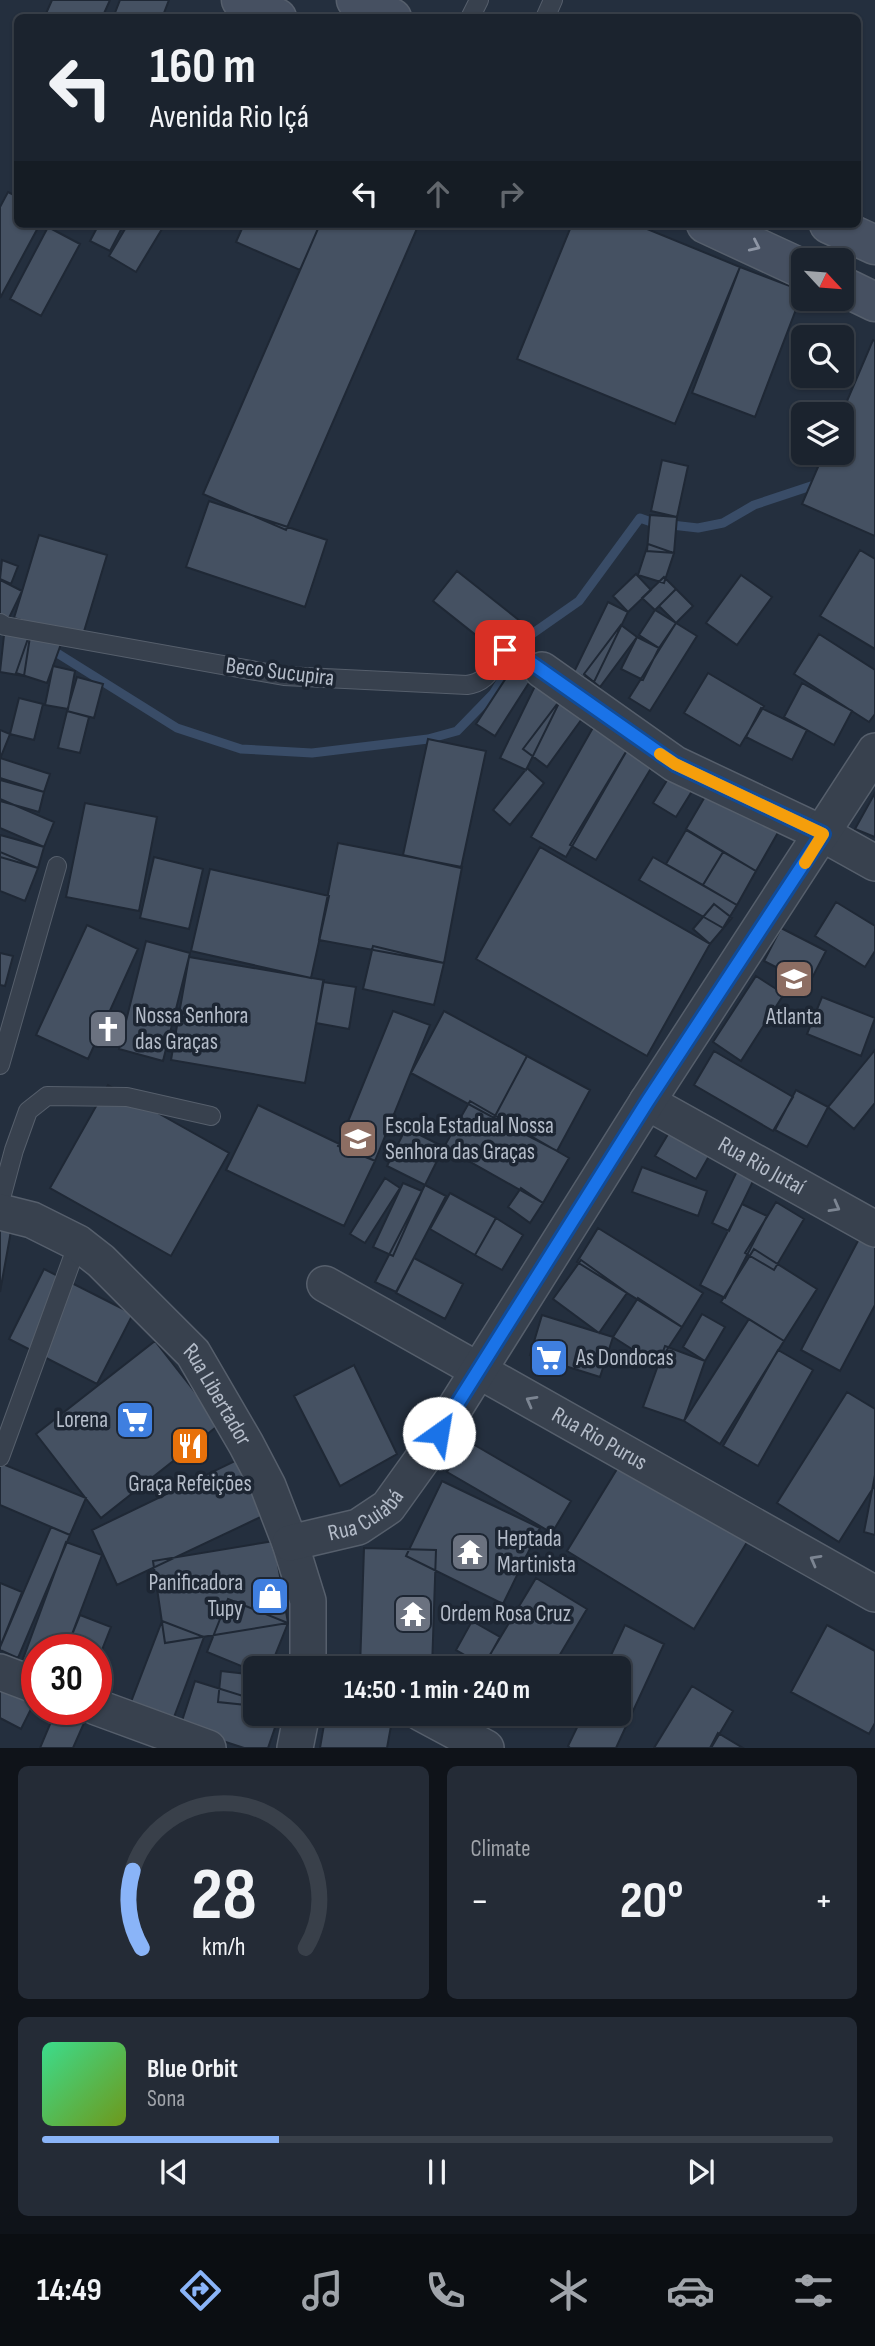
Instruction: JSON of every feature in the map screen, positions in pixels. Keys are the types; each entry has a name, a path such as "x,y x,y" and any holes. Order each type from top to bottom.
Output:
{"main road":[{"path":"241,0 269,14"},
{"path":"356,0 384,14"},
{"path":"715,228 791,263"},
{"path":"838,228 875,245"},
{"path":"854,292 875,302"}],"street":[{"path":"534,664 675,764 823,834 875,863"},
{"name":"Rua Cuiabá","path":"290,1543 358,1527 388,1507 426,1454 647,1102 875,751"},
{"name":"Rua Rio Jutaí","path":"647,1102 875,1229"},
{"name":"Rua Libertador","path":"0,1212 32,1220 78,1242 101,1261 193,1353 252,1454 268,1486 290,1543 308,1601 308,1656"},
{"name":"Rua Rio Purus","path":"325,1284 875,1594"},
{"path":"0,1672 21,1680"},
{"path":"112,1713 208,1748"},
{"path":"295,1748 299,1726"},
{"path":"445,1726 486,1748"}],"lane":[{"name":"Beco Sucupira","path":"0,623 284,676 467,685 487,677 507,649 534,664"},
{"path":"0,1065 57,866"},
{"path":"0,1202 28,1111 47,1096 127,1097 211,1116"},
{"path":"0,1457 78,1242"}],"building":[{"path":"52,0 110,0 104,14 46,14"},
{"path":"120,0 169,0 164,14 115,14"},
{"path":"8,192 14,195 14,228 38,228 0,298 0,207"},
{"path":"47,228 80,244 41,316 10,299"},
{"path":"97,228 122,228 110,251 90,241"},
{"path":"126,228 163,228 136,272 109,256"},
{"path":"242,228 318,228 300,270 236,242"},
{"path":"318,228 417,228 286,530 203,494"},
{"path":"570,228 645,228 740,267 675,424 517,359"},
{"path":"740,267 791,286 791,312 795,312 755,417 692,393"},
{"path":"873,340 875,536 802,504 819,465 854,465 854,402 847,402"},
{"path":"662,460 688,466 677,517 651,511"},
{"path":"209,501 327,540 305,607 186,567"},
{"path":"650,515 677,517 674,553 647,551"},
{"path":"39,535 107,555 82,638 14,618"},
{"path":"648,544 674,553 664,583 638,575"},
{"path":"860,550 875,559 875,649 820,616"},
{"path":"2,560 18,566 11,584 0,579"},
{"path":"457,571 525,625 501,655 433,601"},
{"path":"636,574 651,590 628,612 613,596"},
{"path":"741,575 772,597 737,645 706,623"},
{"path":"664,577 676,589 655,610 642,598"},
{"path":"0,580 22,591 8,620 0,616"},
{"path":"676,589 693,606 676,623 659,606"},
{"path":"608,602 628,612 594,682 574,672"},
{"path":"655,610 676,623 659,648 639,635"},
{"path":"676,623 697,636 650,711 629,698"},
{"path":"621,625 637,637 600,687 584,674"},
{"path":"5,626 31,630 24,676 0,672"},
{"path":"31,630 62,641 47,683 16,673"},
{"path":"819,634 875,670 875,714 869,722 794,674"},
{"path":"637,637 659,648 643,680 621,669"},
{"path":"521,655 539,667 495,736 476,724"},
{"path":"53,666 75,671 68,709 45,705"},
{"path":"708,673 764,706 740,746 684,713"},
{"path":"77,677 103,684 94,718 67,711"},
{"path":"802,683 852,711 834,745 784,717"},
{"path":"535,686 561,699 526,770 500,758"},
{"path":"19,698 43,704 34,740 10,734"},
{"path":"561,699 584,716 547,767 523,749"},
{"path":"761,708 807,730 792,760 746,737"},
{"path":"67,711 89,717 80,753 58,748"},
{"path":"595,724 630,745 566,857 531,837"},
{"path":"0,730 10,734 0,759"},
{"path":"428,739 486,751 461,868 403,855"},
{"path":"630,745 656,760 596,860 570,845"},
{"path":"0,758 50,774 44,792 0,778"},
{"path":"527,768 544,783 510,825 493,810"},
{"path":"674,769 697,783 676,817 653,803"},
{"path":"0,780 44,792 39,812 0,801"},
{"path":"710,788 780,829 756,871 686,829"},
{"path":"875,793 875,837 855,829"},
{"path":"0,799 54,822 44,847 0,828"},
{"path":"85,803 157,817 139,911 66,897"},
{"path":"686,830 723,852 703,885 666,864"},
{"path":"0,835 44,847 38,868 0,857"},
{"path":"338,843 462,867 444,963 319,940"},
{"path":"540,847 710,944 647,1056 476,959"},
{"path":"0,852 38,868 25,901 0,891"},
{"path":"723,852 756,871 737,905 703,885"},
{"path":"154,857 203,869 189,929 140,918"},
{"path":"653,857 737,905 723,928 639,880"},
{"path":"210,869 329,896 311,978 191,951"},
{"path":"836,902 875,926 875,951 865,967 815,936"},
{"path":"714,904 732,918 710,944 693,929"},
{"path":"87,925 138,949 88,1059 36,1035"},
{"path":"781,928 826,951 809,984 764,961"},
{"path":"146,941 190,953 163,1061 119,1049"},
{"path":"373,946 444,963 434,1005 363,989"},
{"path":"0,953 13,956 5,986 0,985"},
{"path":"189,957 324,980 305,1083 171,1060"},
{"path":"756,976 784,994 741,1061 713,1042"},
{"path":"323,982 356,987 349,1029 316,1023"},
{"path":"822,997 875,1018 861,1056 807,1034"},
{"path":"393,1011 430,1025 375,1161 338,1146"},
{"path":"444,1011 527,1056 494,1118 411,1073"},
{"path":"875,1050 875,1103 854,1129 828,1107"},
{"path":"714,1051 793,1097 773,1131 694,1085"},
{"path":"527,1056 590,1090 557,1151 494,1118"},
{"path":"108,1085 229,1153 171,1256 50,1188"},
{"path":"796,1090 828,1107 807,1147 775,1130"},
{"path":"470,1101 569,1158 543,1203 444,1147"},
{"path":"258,1105 375,1161 344,1226 226,1170"},
{"path":"673,1126 713,1149 696,1179 655,1156"},
{"path":"406,1128 444,1147 425,1185 387,1166"},
{"path":"642,1167 707,1191 698,1216 632,1192"},
{"path":"738,1169 755,1177 729,1231 712,1223"},
{"path":"385,1178 400,1188 365,1243 350,1234"},
{"path":"403,1183 422,1191 393,1256 373,1247"},
{"path":"425,1185 446,1196 396,1292 375,1282"},
{"path":"521,1188 543,1203 530,1223 508,1207"},
{"path":"450,1193 496,1218 475,1255 430,1229"},
{"path":"776,1202 804,1219 774,1270 745,1253"},
{"path":"742,1204 767,1216 725,1298 700,1285"},
{"path":"496,1218 523,1235 502,1270 475,1255"},
{"path":"598,1228 703,1293 682,1327 577,1262"},
{"path":"0,1229 11,1231 0,1292"},
{"path":"860,1237 875,1245 875,1305 840,1371 801,1350"},
{"path":"754,1249 817,1289 784,1341 721,1302"},
{"path":"414,1258 463,1284 445,1319 396,1293"},
{"path":"581,1260 627,1293 599,1333 553,1299"},
{"path":"44,1269 133,1314 97,1384 9,1339"},
{"path":"638,1298 682,1327 657,1365 613,1337"},
{"path":"702,1314 725,1327 705,1361 683,1347"},
{"path":"542,1315 613,1337 600,1377 530,1355"},
{"path":"749,1319 784,1341 720,1444 684,1421"},
{"path":"155,1341 220,1424 101,1518 36,1434"},
{"path":"665,1346 705,1361 684,1421 643,1407"},
{"path":"778,1350 813,1370 758,1466 723,1446"},
{"path":"354,1365 397,1454 340,1486 294,1396"},
{"path":"847,1392 875,1409 875,1485 839,1542 777,1503"},
{"path":"466,1440 571,1501 552,1533 447,1472"},
{"path":"625,1456 752,1534 694,1629 567,1551"},
{"path":"241,1458 267,1514 117,1585 92,1530"},
{"path":"0,1463 86,1498 70,1535 0,1505"},
{"path":"875,1475 875,1535 864,1532"},
{"path":"442,1481 540,1528 503,1604 406,1556"},
{"path":"51,1527 70,1535 28,1634 21,1634 18,1658 0,1650"},
{"path":"274,1541 288,1623 165,1643 153,1561"},
{"path":"66,1542 102,1555 72,1634 32,1634"},
{"path":"364,1548 436,1550 432,1656 360,1656"},
{"path":"536,1578 587,1609 559,1656 489,1656"},
{"path":"0,1583 22,1592 0,1647"},
{"path":"228,1599 288,1623 275,1656 243,1656 243,1667 207,1652"},
{"path":"80,1615 111,1627 108,1634 72,1634"},
{"path":"162,1621 204,1637 174,1717 131,1702"},
{"path":"472,1621 500,1637 490,1656 466,1656 456,1650"},
{"path":"625,1625 664,1644 631,1716 631,1656 611,1656"},
{"path":"827,1625 875,1651 875,1723 869,1734 791,1692"},
{"path":"0,1671 21,1686 23,1725 21,1729 0,1718"},
{"path":"221,1671 243,1674 243,1705 218,1702"},
{"path":"195,1681 243,1696 243,1726 276,1726 268,1748 244,1748 180,1727"},
{"path":"692,1686 733,1711 711,1748 654,1748"},
{"path":"692,1686 733,1711 711,1748 654,1748"},
{"path":"50,1725 83,1725 73,1748 40,1748"},
{"path":"324,1726 391,1726 387,1748 320,1748"},
{"path":"578,1726 626,1726 616,1748 568,1746"},
{"path":"718,1733 743,1748 710,1748"}],"waterway":[{"path":"49,648 177,728 241,749 312,753 428,739 457,731 493,694 529,636 579,601 640,518 654,523 698,528 723,523 754,505 814,485"}],"slow traffic":[{"path":"660,754 675,764 823,834 805,863"}],"place":[{"name":"Atlanta","path":"794,979"},
{"name":"Nossa Senhora das Graças","path":"108,1029"},
{"name":"Escola Estadual Nossa Senhora das Graças","path":"358,1139"},
{"name":"As Dondocas","path":"549,1358"},
{"name":"Lorena","path":"135,1420"},
{"name":"Graça Refeições","path":"190,1446"},
{"name":"Heptada Martinista","path":"470,1552"},
{"name":"Panificadora Tupy","path":"270,1596"},
{"name":"Ordem Rosa Cruz","path":"413,1614"}],"route":[{"path":"439,1433 647,1102 823,834 675,764 517,653 505,650"}]}
